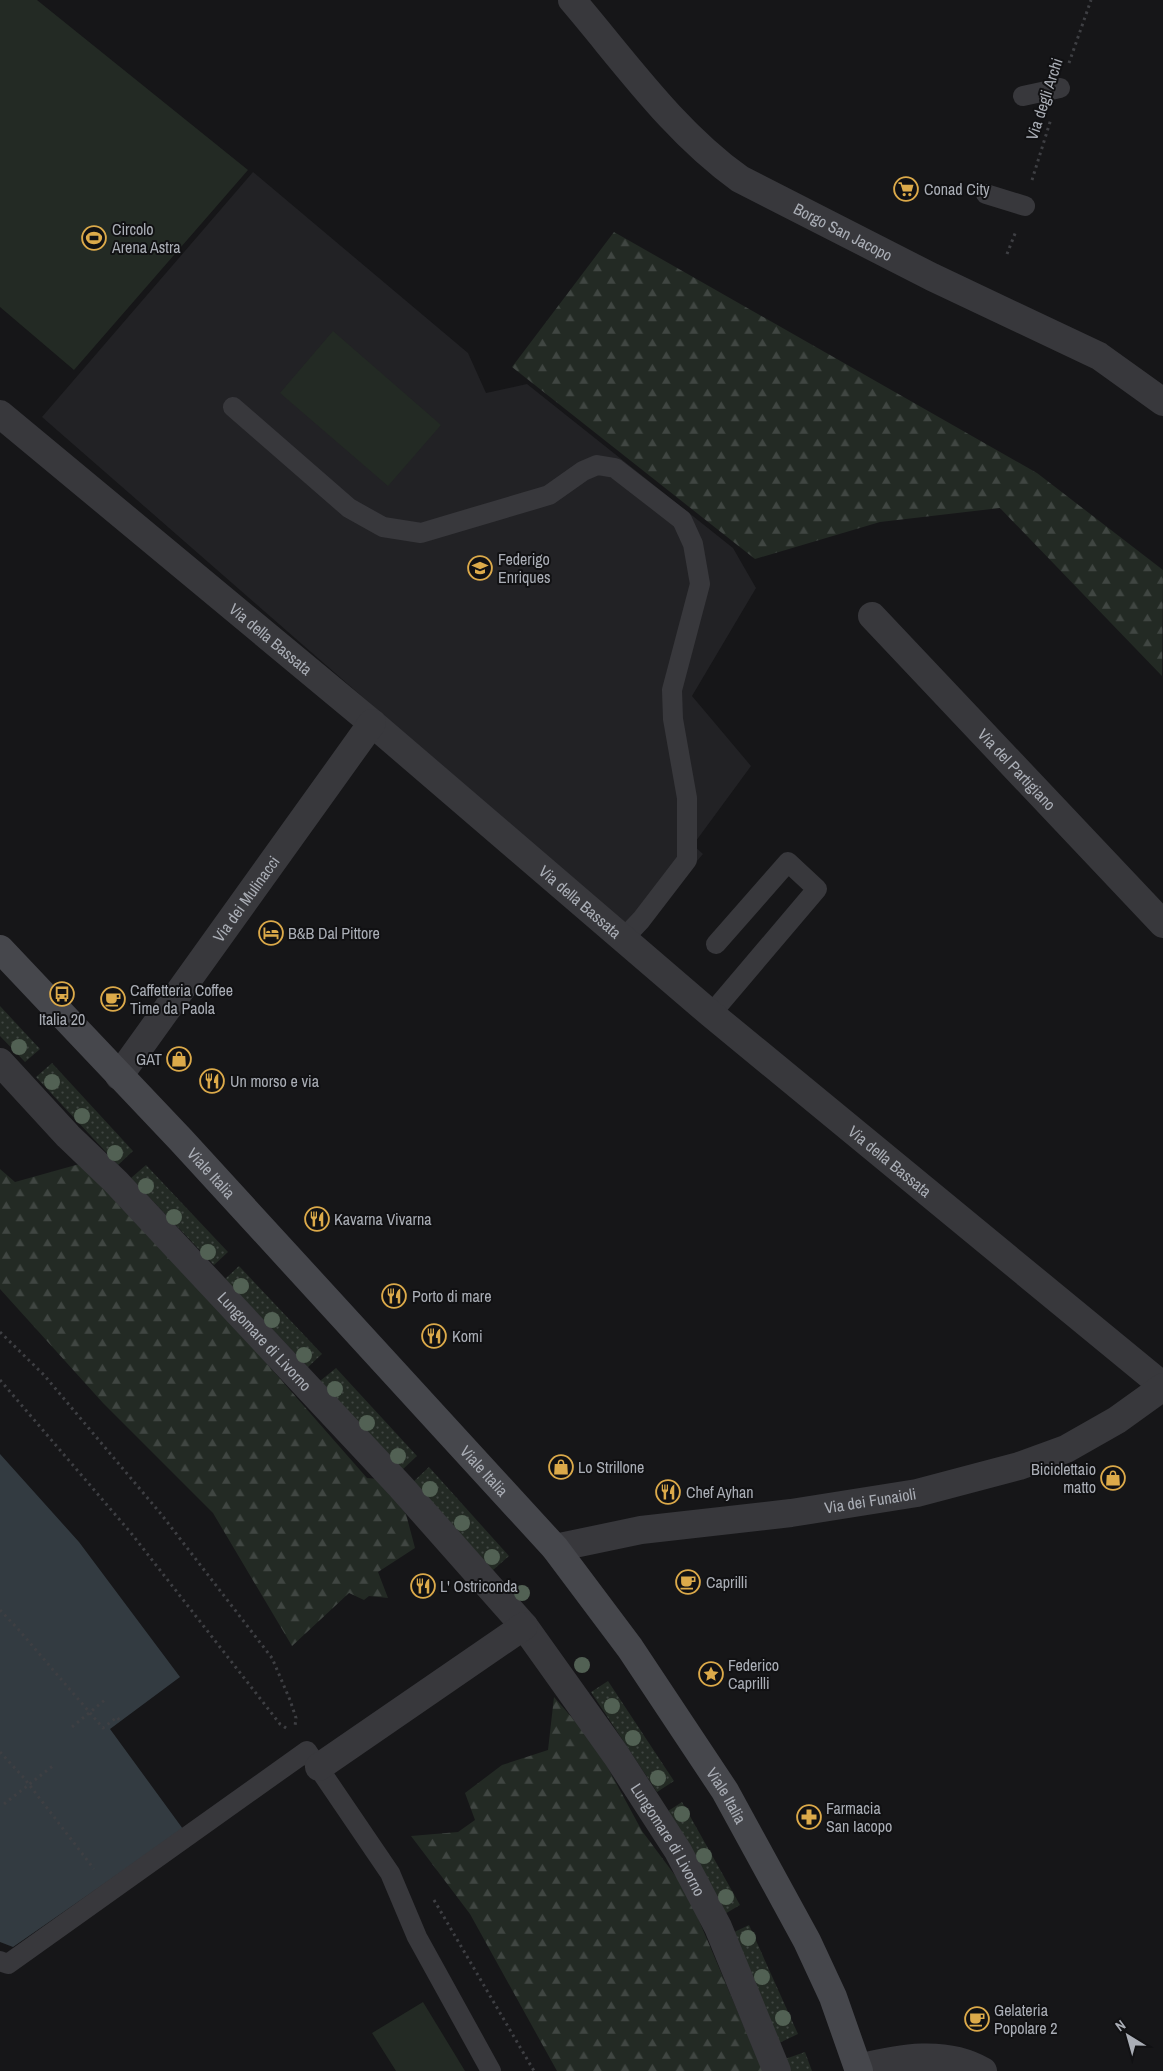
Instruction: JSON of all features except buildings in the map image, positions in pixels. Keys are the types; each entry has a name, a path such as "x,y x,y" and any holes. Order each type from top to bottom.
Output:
{"main road":[{"name":"Viale Italia","path":"0,949 180,1140 555,1548 630,1648 724,1792 807,1940 832,1997 859,2069"}],"street":[{"name":"Borgo San Jacopo","path":"572,0 680,128 715,161 764,192 932,277 987,298 1099,356 1163,402"},
{"name":"Via della Bassata","path":"0,414 372,723 711,1014 1163,1387"},
{"name":"Via del Partigiano","path":"872,616 1163,924"},
{"name":"Via dei Mulinacci","path":"119,1076 372,723"},
{"name":"Lungomare di Livorno","path":"0,1062 68,1136 129,1196 401,1487 524,1626 616,1755 678,1851 718,1927 777,2071"},
{"name":"Via dei Funaioli","path":"555,1548 641,1530 792,1513 918,1493 1019,1466 1066,1449 1117,1420 1163,1387"},
{"path":"319,1768 524,1626"},
{"path":"859,2069 908,2057 931,2057 961,2061 983,2071"}],"lane":[{"path":"1023,96 1060,88"},
{"path":"986,194 1024,206"},
{"path":"233,408 349,508 383,527 421,533 549,495 583,471 597,465 615,468 682,520 693,544 700,584 672,690 672,719 687,798 687,860 624,939"},
{"path":"711,1014 817,889 788,862 716,944"},
{"path":"0,1961 8,1964 307,1750 390,1873 418,1937 491,2071"}],"path":[{"name":"Via degli Archi","path":"1024,206 1060,88 1090,0"},
{"path":"1007,254 1011,243"},
{"path":"0,1332 44,1375 161,1514 272,1658 296,1718 294,1734 280,1724 131,1533 0,1380"},
{"path":"0,1610 103,1728 117,1717 120,1722"},
{"path":"72,1727 106,1699"},
{"path":"0,1752 29,1784 99,1876"},
{"path":"4,1804 54,1765"},
{"path":"448,1923 534,2071"}],"shaded area":[{"name":"Federigo Enriques","path":"253,172 468,353 486,393 527,384 733,548 756,588 692,696 751,766 693,845 703,854 634,934 42,417"},
{"path":"0,1454 79,1542 180,1677 110,1729 183,1829 13,1947 0,1942"}],"green space":[{"name":"Circolo Arena Astra","path":"0,0 37,0 248,170 74,370 0,307"},
{"path":"614,232 1037,473 1163,570 1162,676 1000,508 880,522 755,559 512,367"},
{"path":"333,331 441,425 388,486 280,393"},
{"path":"0,1006 40,1049 25,1062 0,1036"},
{"path":"52,1063 133,1151 118,1165 36,1077"},
{"path":"83,1163 204,1292 367,1478 378,1479 406,1514 415,1548 378,1572 388,1598 369,1596 364,1600 349,1593 292,1646 213,1513 103,1403 0,1289 0,1169 15,1182"},
{"path":"146,1165 228,1252 214,1265 131,1178"},
{"path":"239,1266 322,1354 308,1367 225,1279"},
{"path":"336,1368 417,1456 402,1470 320,1381"},
{"path":"429,1467 509,1556 493,1570 413,1482"},
{"path":"608,1681 674,1781 657,1792 591,1692"},
{"path":"554,1697 595,1744 642,1831 686,1890 763,2071 557,2071 470,1914 411,1836 458,1832 475,1820 465,1793 502,1765 548,1750"},
{"path":"682,1802 740,1905 723,1915 665,1813"},
{"path":"749,1925 798,2034 779,2043 730,1934"},
{"path":"423,2002 465,2071 396,2071 372,2033"},
{"path":"805,2052 812,2071 789,2071 785,2059"}],"place":[{"name":"Conad City","path":"906,189"},
{"name":"Circolo Arena Astra","path":"94,238"},
{"name":"Federigo Enriques","path":"480,568"},
{"name":"B&B Dal Pittore","path":"271,933"},
{"name":"Italia 20","path":"62,994"},
{"name":"Caffetteria Coffee Time da Paola","path":"113,999"},
{"name":"GAT","path":"179,1059"},
{"name":"Un morso e via","path":"212,1081"},
{"name":"Kavarna Vivarna","path":"317,1219"},
{"name":"Porto di mare","path":"394,1296"},
{"name":"Komi","path":"434,1336"},
{"name":"Lo Strillone","path":"561,1467"},
{"name":"Biciclettaio matto","path":"1113,1478"},
{"name":"Chef Ayhan","path":"668,1492"},
{"name":"Caprilli","path":"688,1582"},
{"name":"L' Ostriconda","path":"423,1586"},
{"name":"Federico Caprilli","path":"711,1674"},
{"name":"Farmacia San Iacopo","path":"809,1817"},
{"name":"Gelateria Popolare 2","path":"977,2019"}]}
